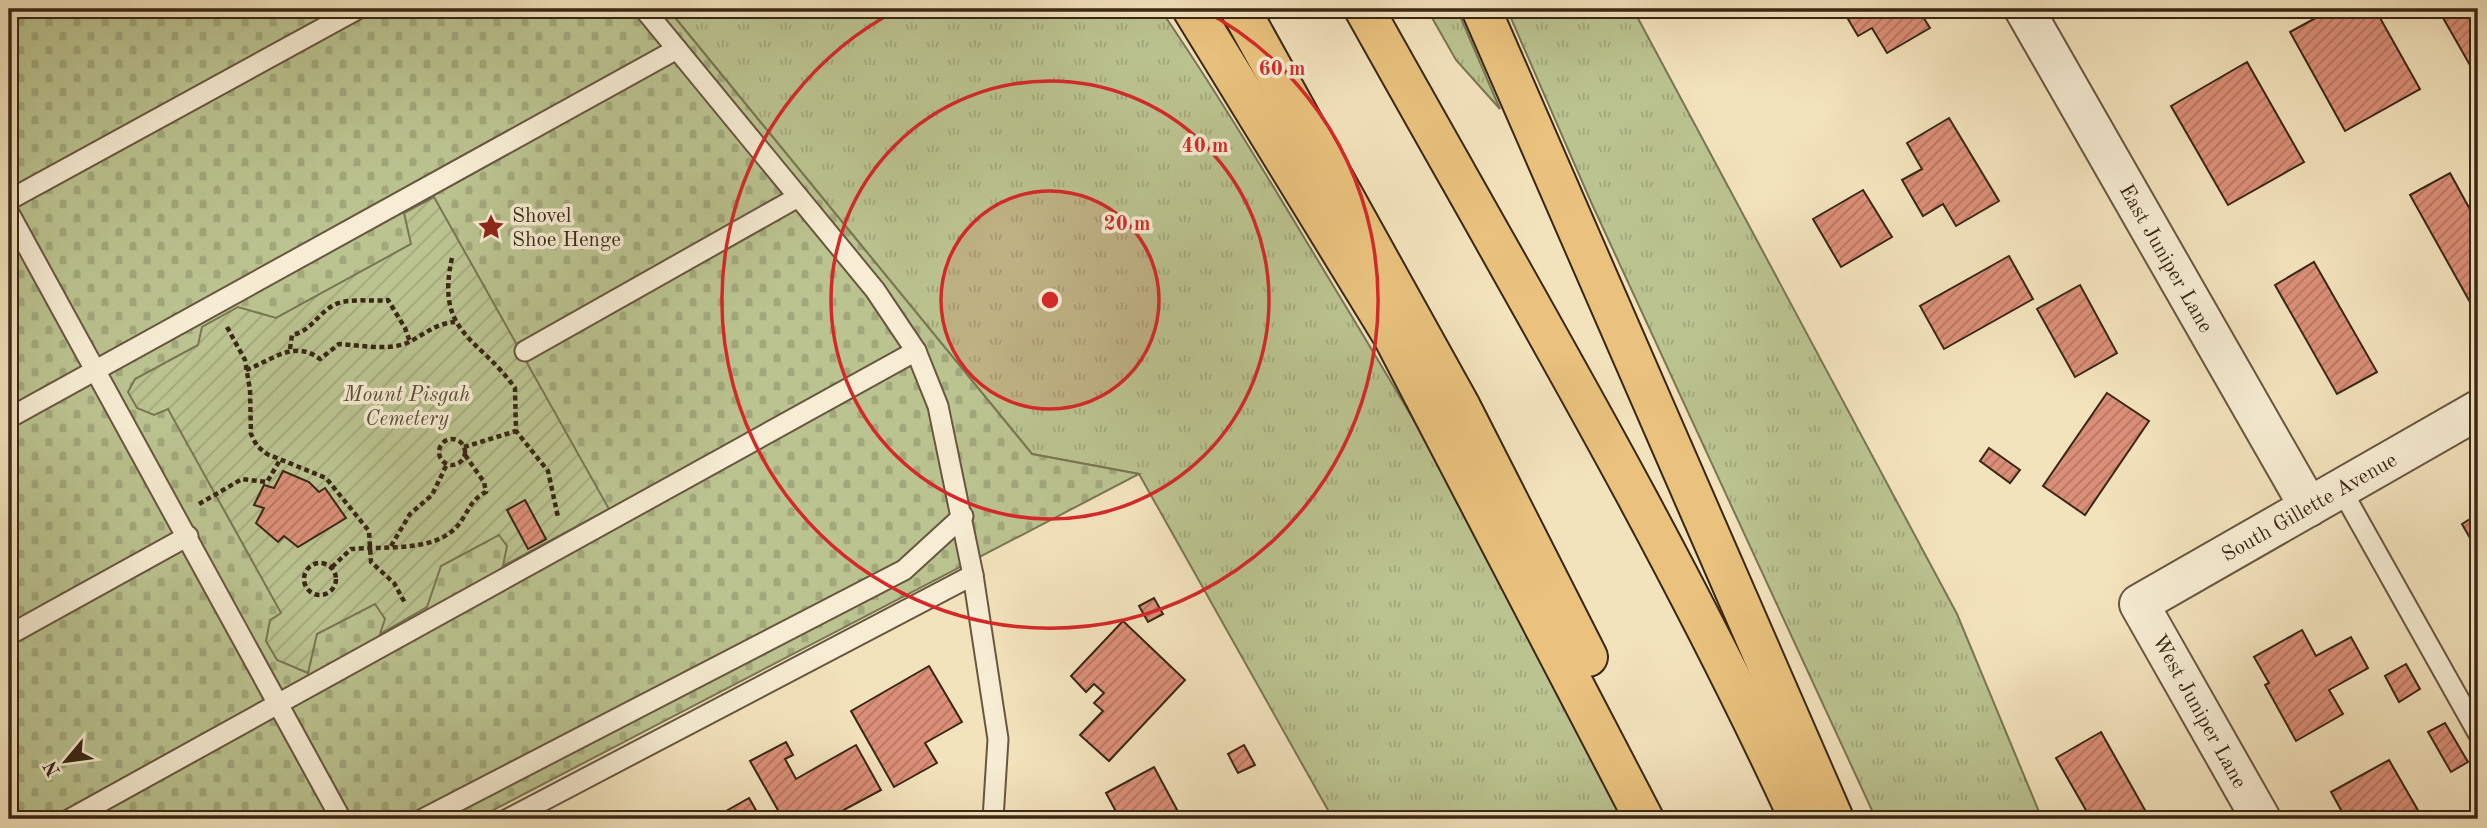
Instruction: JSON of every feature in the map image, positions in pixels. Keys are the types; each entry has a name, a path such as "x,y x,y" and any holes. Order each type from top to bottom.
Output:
{"highway":[{"path":"1192,9 1392,335 1644,819"},
{"path":"1240,9 1461,407 1669,819"},
{"path":"1364,9 1600,430 1766,747 1799,819"},
{"path":"1481,9 1834,819"}],"street":[{"name":"East Juniper Lane","path":"2024,9 2325,498"},
{"name":"South Gillette Avenue","path":"2139,604 2478,410"},
{"name":"West Juniper Lane","path":"2139,604 2261,819"}],"lane":[{"path":"9,200 358,9"},
{"path":"644,9 875,290 916,351 938,407 963,516 973,575 998,740 993,819"},
{"path":"9,418 677,49"},
{"path":"525,351 798,197"},
{"path":"9,213 341,819"},
{"path":"70,819 916,351"},
{"path":"2325,498 2478,733"},
{"path":"424,819 904,570 963,516"},
{"path":"9,635 188,536"},
{"path":"508,819 973,575"}],"path":[{"path":"452,258 448,277 449,299 456,322 515,387 516,431 548,471 559,521 571,541"},
{"path":"290,349 292,335 306,332 333,306 348,301 388,300 410,342"},
{"path":"215,306 247,370 251,434 257,446 280,460 326,478 369,531 371,562 394,583 418,625"},
{"path":"247,370 290,349 309,351 320,359 339,344 392,346 410,342 437,323 456,322"},
{"path":"464,447 516,431"},
{"path":"332,568 351,549 405,549 452,532 473,498 486,492 484,482 465,455 464,447 455,438 443,441 439,453 447,464"},
{"path":"447,464 456,464 465,455"},
{"path":"177,516 242,479 267,482 280,460"},
{"path":"391,547 410,514 432,495 447,464"},
{"path":"318,563 332,568 337,584 330,593 319,596 306,587 304,577 309,568 318,563"}],"green space":[{"name":"Mount Pisgah Cemetery","path":"9,9 668,9 1032,454 1139,474 476,819 9,819"},
{"path":"668,9 1160,9 1257,160 1462,501 1568,690 1634,819 1333,819 1139,474 1032,454"},
{"path":"1427,9 1457,9 1500,109 1456,60"},
{"path":"1507,9 1633,9 1957,614 2042,819 1876,819 1591,202"},
{"path":"434,197 609,509 503,566 507,546 499,535 441,566 427,607 380,634 385,619 375,604 317,634 308,673 277,660 266,641 270,620 281,613 168,409 154,415 137,408 128,392 135,379 198,345 202,327 238,307 276,318 411,244 404,213"}],"building":[{"path":"1842,9 1918,9 1930,28 1887,53 1872,28 1858,36"},
{"path":"2332,9 2375,9 2420,89 2345,131 2290,32"},
{"path":"2438,9 2478,9 2478,63 2471,67"},
{"path":"2247,62 2304,162 2228,205 2171,106"},
{"path":"1949,118 1999,201 1956,226 1943,204 1923,216 1902,180 1922,169 1907,143"},
{"path":"2450,173 2478,224 2478,309 2475,311 2410,195"},
{"path":"1863,190 1892,237 1841,267 1813,219"},
{"path":"2009,256 2033,299 1944,349 1920,306"},
{"path":"2314,262 2377,372 2337,394 2275,285"},
{"path":"2080,285 2117,353 2075,377 2037,309"},
{"path":"2107,393 2149,421 2085,515 2043,486"},
{"path":"1989,448 2020,470 2010,483 1980,461"},
{"path":"283,471 309,482 319,492 325,488 346,518 298,547 284,536 278,542 256,523 264,508 254,505 264,485 274,488"},
{"path":"525,500 546,539 528,549 507,510"},
{"path":"2478,514 2478,552 2462,524"},
{"path":"1154,598 1163,614 1148,622 1139,606"},
{"path":"1123,621 1185,680 1109,761 1080,735 1103,711 1094,703 1104,693 1094,684 1086,692 1071,676"},
{"path":"2302,630 2316,656 2351,637 2368,668 2329,690 2343,714 2296,741 2265,685 2269,683 2254,657"},
{"path":"2406,664 2420,689 2399,702 2385,676"},
{"path":"929,666 962,722 925,743 937,763 894,787 851,711"},
{"path":"2445,723 2468,762 2451,772 2428,732"},
{"path":"2101,732 2150,819 2091,819 2056,758"},
{"path":"786,742 793,755 785,759 796,779 856,745 881,790 827,819 783,819 750,761"},
{"path":"1244,745 1255,765 1238,773 1228,754"},
{"path":"2389,760 2423,819 2346,819 2331,792"},
{"path":"1154,767 1182,819 1120,819 1106,793"},
{"path":"749,798 761,819 712,819"}],"place":[{"name":"Shovel Shoe Henge","path":"491,227"}]}
